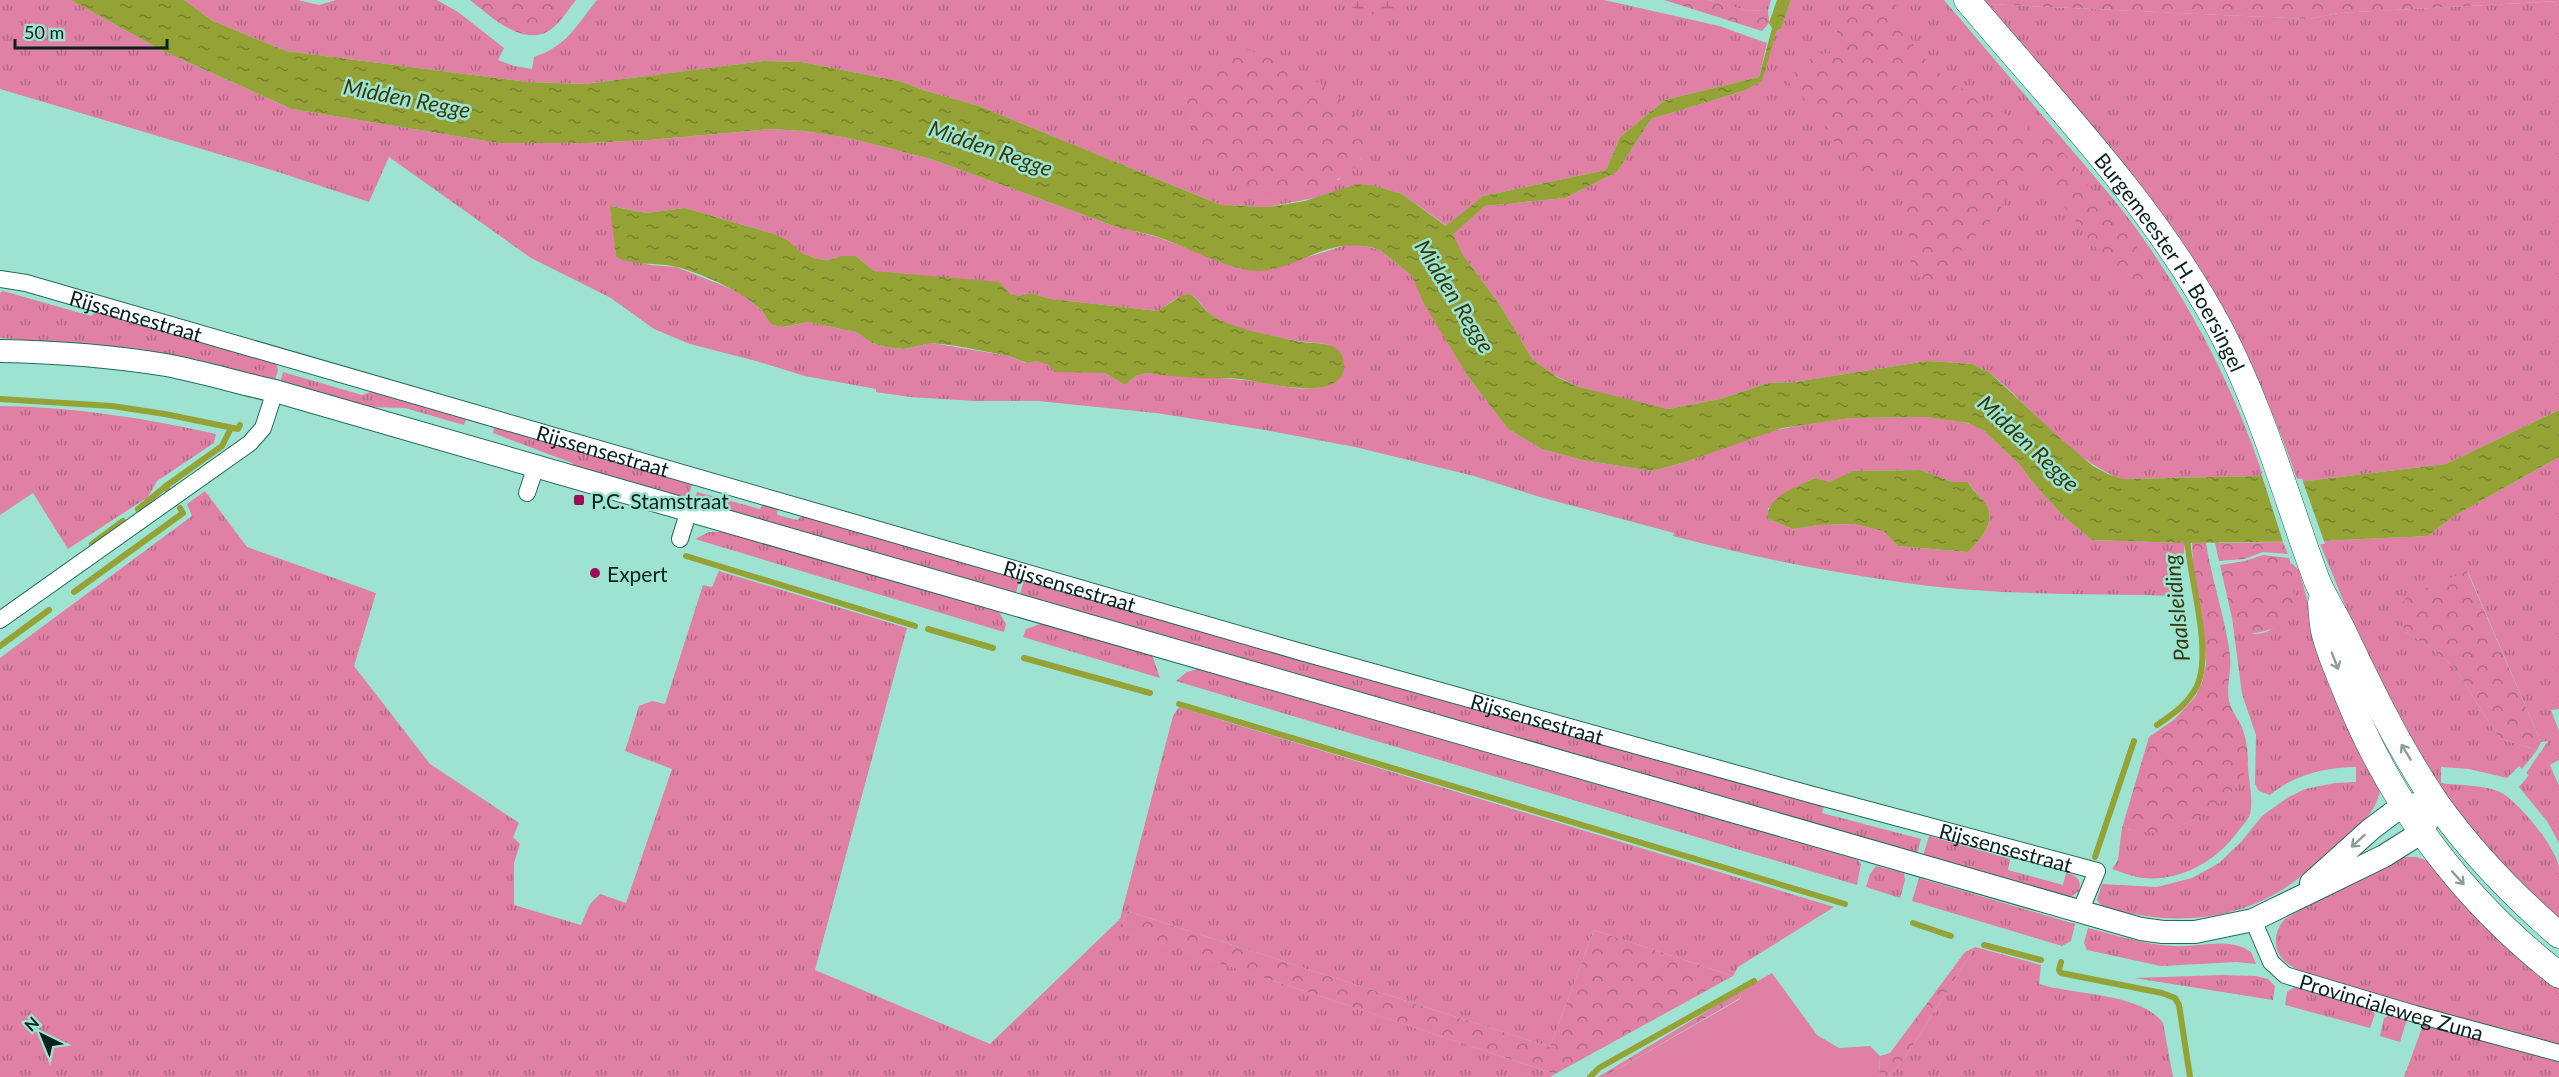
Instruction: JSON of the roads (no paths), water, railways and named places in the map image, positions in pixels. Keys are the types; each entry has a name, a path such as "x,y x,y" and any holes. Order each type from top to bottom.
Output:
{"main road":[{"name":"Burgemeester H. Boersingel","path":"1967,0 2120,179 2195,285 2249,389 2314,572"},
{"name":"Rijssensestraat","path":"0,351 112,357 169,366 275,391 2141,929 2175,933 2214,930 2253,920 2384,856 2421,832 2437,802"},
{"path":"2314,572 2365,679 2437,802 2489,869 2559,935"},
{"path":"2314,572 2325,637 2361,728 2403,805 2454,874 2491,914 2559,975"},
{"path":"2403,805 2437,802"},
{"name":"Rijssensestraat","path":"2292,901 2371,829 2403,805"}],"street":[{"name":"Rijssensestraat","path":"0,279 26,283 1301,652 1813,795 2097,871 2084,902 2085,914"},
{"path":"0,620 250,443 263,428 275,391"},
{"path":"528,493 536,466"},
{"path":"680,539 689,510"},
{"name":"Provincialeweg Zuna","path":"2253,920 2268,957 2274,967 2285,975 2415,1014 2559,1053"}],"water":[{"name":"Midden Regge","path":"71,0 184,0 213,21 286,51 528,82 585,84 763,61 802,62 903,82 979,106 1221,205 1268,207 1305,201 1357,184 1376,186 1402,194 1446,226 1483,196 1606,170 1620,137 1665,100 1759,77 1772,28 1769,23 1777,0 1791,0 1781,29 1777,30 1762,81 1746,90 1651,119 1617,172 1565,198 1485,206 1453,234 1463,255 1500,305 1533,360 1557,377 1579,387 1668,409 1720,399 1768,383 1795,382 1927,361 1974,364 1988,371 2093,466 2123,479 2263,476 2298,482 2446,464 2559,410 2559,457 2454,516 2428,536 2319,541 2187,543 2092,540 2062,515 2020,465 1983,430 1968,423 1927,417 1851,418 1782,428 1682,463 1652,471 1582,460 1542,449 1508,429 1469,378 1423,302 1412,276 1380,250 1362,246 1331,248 1275,269 1248,270 1223,263 1158,237 1114,226 931,159 849,138 804,131 771,129 588,143 499,143 292,109 161,50"},
{"path":"610,206 646,213 685,208 774,234 787,240 802,253 817,259 830,260 841,256 856,256 874,271 999,282 1010,294 1019,296 1030,293 1051,299 1158,311 1181,296 1190,294 1210,314 1231,325 1296,341 1332,346 1342,356 1344,364 1341,376 1332,384 1319,387 1287,387 1241,379 1146,373 1136,376 1125,385 1105,373 1055,372 1049,365 1037,361 1027,363 1009,356 957,346 932,343 904,349 886,347 872,343 856,332 808,322 783,327 772,325 760,309 750,301 715,281 676,267 634,263 616,257"},
{"path":"1921,470 1952,482 1968,482 1984,501 1990,515 1989,522 1983,535 1968,552 1898,546 1883,531 1854,524 1819,525 1793,529 1768,519 1771,504 1777,498 1815,478 1830,482 1853,471"}],"waterway":[{"path":"0,399 112,406 238,429 240,425"},
{"path":"167,489 166,486 222,446 231,428"},
{"path":"138,509 166,486"},
{"path":"74,592 183,513 180,508"},
{"path":"92,544 123,521"},
{"name":"Paalsleiding","path":"2157,725 2185,703 2197,686 2201,671 2199,613 2187,537"},
{"path":"686,556 915,626"},
{"path":"0,646 49,610"},
{"path":"928,629 993,648"},
{"path":"1024,658 1150,693"},
{"path":"1179,704 1845,904"},
{"name":"Paalsleiding","path":"2095,857 2134,741"},
{"path":"1913,923 1951,936"},
{"path":"1984,945 2041,960"},
{"name":"Paalsleiding","path":"2061,962 2059,970 2061,973 2162,993 2175,998 2179,1005 2190,1077"},
{"path":"1590,1077 1599,1068 1754,981"}],"place":[{"name":"P.C. Stamstraat","path":"579,500"},
{"name":"Expert","path":"595,573"}]}
